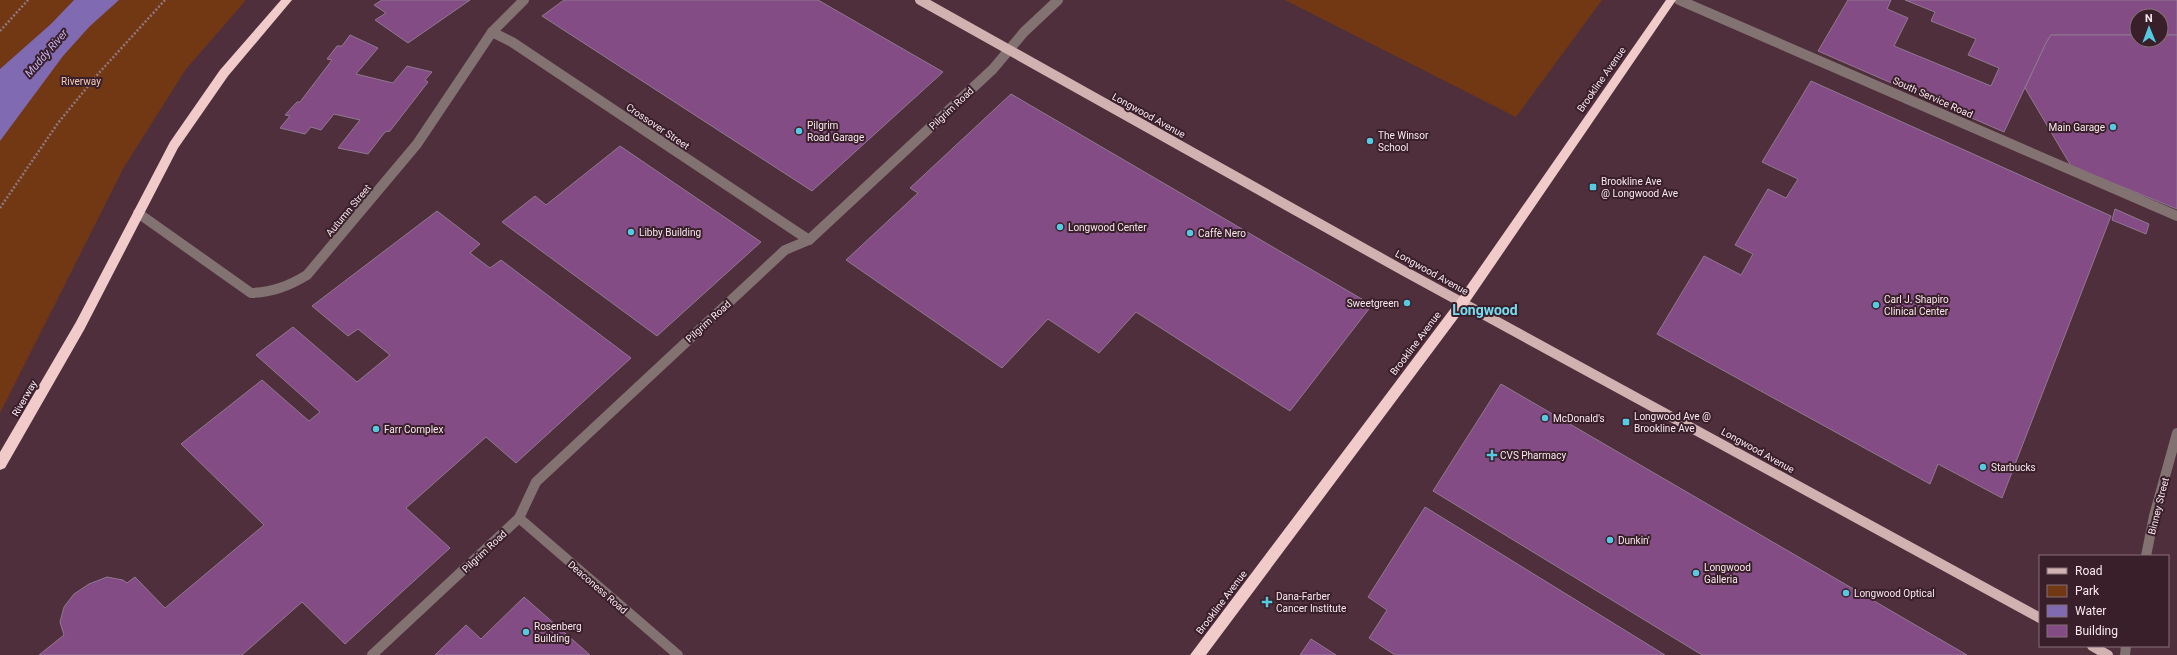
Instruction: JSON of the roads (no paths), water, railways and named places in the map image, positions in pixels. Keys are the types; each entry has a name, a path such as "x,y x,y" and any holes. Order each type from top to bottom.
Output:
{"highway":[{"name":"Riverway","path":"0,464 80,326 174,145 208,94 239,55 287,0"},
{"name":"Brookline Avenue","path":"1197,655 1462,302 1671,0"}],"main road":[{"name":"Longwood Avenue","path":"920,0 1462,302 2039,617"},
{"path":"2094,647 2108,655"}],"street":[{"name":"Autumn Street","path":"138,213 251,293 272,293 291,284 307,275 417,144 492,32 524,0"},
{"name":"Pilgrim Road","path":"372,655 519,518 536,482 786,250 809,240 993,69 1024,32 1058,0"},
{"name":"South Service Road","path":"1679,0 1770,38 2177,216"},
{"name":"Crossover Street","path":"492,32 512,42 809,240"},
{"name":"Binney Street","path":"2146,555 2154,516 2177,433"},
{"name":"Deaconess Road","path":"519,518 678,655"}],"water":[{"name":"Muddy River","path":"74,0 119,0 89,27 63,56 0,141 0,69 51,24"}],"place":[{"name":"Main Garage","path":"2113,127"},
{"name":"Pilgrim Road Garage","path":"799,131"},
{"name":"The Winsor School","path":"1370,141"},
{"name":"Brookline Ave @ Longwood Ave","path":"1593,187"},
{"name":"Longwood Center","path":"1060,227"},
{"name":"Libby Building","path":"631,232"},
{"name":"Caffè Nero","path":"1190,233"},
{"name":"Sweetgreen","path":"1407,303"},
{"name":"Carl J. Shapiro Clinical Center","path":"1876,305"},
{"name":"McDonald's","path":"1545,418"},
{"name":"Longwood Ave @ Brookline Ave","path":"1626,422"},
{"name":"Farr Complex","path":"376,429"},
{"name":"CVS Pharmacy","path":"1492,455"},
{"name":"Starbucks","path":"1983,467"},
{"name":"Dunkin'","path":"1610,540"},
{"name":"Longwood Galleria","path":"1696,573"},
{"name":"Longwood Optical","path":"1846,593"},
{"name":"Dana-Farber Cancer Institute","path":"1267,602"},
{"name":"Rosenberg Building","path":"526,632"}],"district":[{"name":"Longwood","path":"1485,310"}]}
